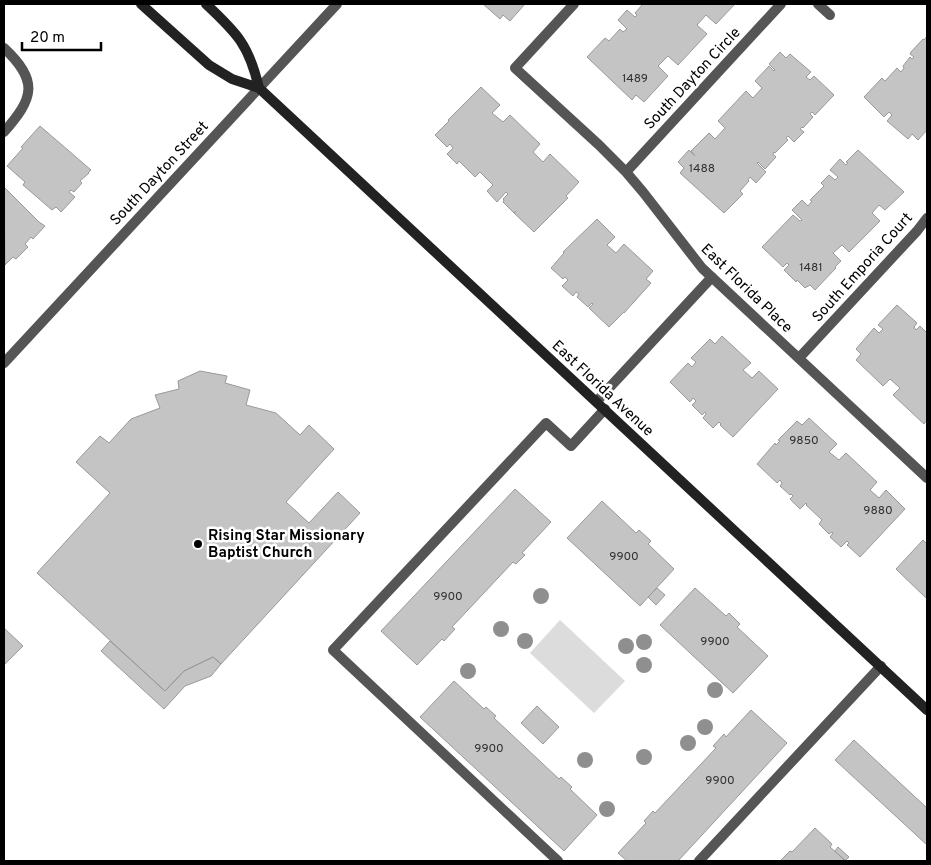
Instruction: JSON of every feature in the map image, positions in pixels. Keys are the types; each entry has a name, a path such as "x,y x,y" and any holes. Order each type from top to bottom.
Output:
{"main road":[{"name":"East Florida Avenue","path":"141,4 209,65 222,74 259,88 927,710"},
{"path":"206,4 229,26 242,43 254,68 259,88"}],"street":[{"name":"South Dayton Street","path":"4,364 337,4"},
{"name":"East Florida Place","path":"574,4 515,68 626,172 690,254 712,278 927,478"},
{"name":"South Dayton Circle","path":"626,172 781,4"},
{"path":"818,4 830,15"},
{"path":"4,48 21,65 27,79 29,91 23,108 4,132"},
{"name":"South Emporia Court","path":"799,358 927,218"},
{"path":"597,402 712,278"},
{"path":"558,861 333,650 546,423 571,446 605,409"},
{"path":"699,861 881,666"}],"shaded area":[{"path":"560,620 625,681 594,713 530,653"}],"building":[{"path":"483,4 525,4 510,21 503,15 500,19"},
{"path":"643,4 735,4 716,24 706,15 697,25 707,34 678,65 668,56 658,66 668,76 644,102 636,95 632,100 587,57 605,38 609,41 620,29 623,32 627,29 618,20 627,10 635,17 637,15 635,13"},
{"path":"927,36 927,130 918,140 912,134 908,139 887,121 892,115 889,112 884,117 864,97 882,78 885,81 897,68 901,72 910,57 912,59 914,57 910,54 911,52"},
{"path":"780,52 786,58 790,54 811,72 806,77 810,80 814,76 834,95 815,115 812,112 810,114 813,117 800,129 804,132 794,142 788,136 786,138 788,140 774,152 773,154 776,157 765,169 757,163 766,172 756,183 750,177 749,181 740,191 743,194 724,213 680,173 684,168 678,162 689,150 695,156 691,151 709,133 715,139 725,128 718,121 746,91 753,98 762,88 755,81 769,66 775,70 769,64"},
{"path":"481,87 500,105 492,113 503,122 510,115 540,144 533,152 543,162 550,154 579,182 566,196 568,198 534,232 503,202 503,199 508,194 506,192 497,202 487,191 493,185 480,172 475,177 459,161 457,164 447,154 453,148 450,144 447,147 435,135"},
{"path":"40,126 91,170 80,181 82,183 74,192 71,190 69,192 75,197 61,212 56,207 52,210 23,185 25,182 7,166"},
{"path":"858,150 904,192 885,210 879,205 872,213 880,221 849,252 842,245 833,253 841,261 815,290 810,285 805,288 784,270 789,265 787,263 783,267 762,247 793,215 800,221 802,220 792,210 802,200 808,206 812,201 810,200 824,186 821,183 829,175 835,180 838,177 830,170 840,159 846,165 848,163 846,162"},
{"path":"4,187 45,226 33,239 31,237 25,244 28,247 16,259 13,257 5,265"},
{"path":"597,219 615,237 607,245 616,253 624,244 653,271 646,279 651,283 609,327 589,308 592,303 588,307 577,297 579,294 576,292 573,296 562,286 568,280 565,277 563,279 551,268 563,252"},
{"path":"897,305 917,323 914,327 916,330 920,326 927,333 927,420 924,424 893,395 900,388 890,379 883,386 856,360 861,354 856,349 874,328 879,333 883,329 878,325"},
{"path":"722,336 751,363 743,370 752,378 759,371 778,389 733,437 719,422 713,428 703,418 706,414 705,412 702,415 692,405 696,401 693,398 690,402 670,382 688,363 692,367 696,362 691,358 710,339 715,344"},
{"name":"Rising Star Missionary Baptist Church","path":"200,371 227,376 225,383 250,390 246,405 276,413 300,435 309,425 334,449 286,502 309,523 338,492 360,513 221,664 213,657 184,671 165,691 37,573 110,493 76,462 100,436 109,443 131,419 160,408 155,395 179,389 178,381"},
{"path":"809,418 837,444 829,452 839,460 846,453 877,482 870,490 879,498 886,490 905,509 860,557 847,545 849,543 847,541 841,547 830,537 833,533 829,534 819,524 822,520 806,503 800,509 790,499 793,496 780,486 782,483 780,480 777,483 757,464 797,421 802,425"},
{"path":"515,489 551,522 522,553 525,555 516,564 513,562 452,627 455,629 444,641 442,639 417,665 381,631"},
{"path":"602,501 636,533 639,530 651,541 648,544 674,569 640,606 567,538"},
{"path":"923,540 927,544 927,599 896,569"},
{"path":"657,588 665,595 656,605 648,597"},
{"path":"695,588 726,616 729,613 740,624 737,627 768,656 733,693 660,625"},
{"path":"4,628 23,646 4,665"},
{"path":"110,641 165,691 184,671 213,657 221,664 211,676 185,686 164,709 101,651"},
{"path":"454,681 484,709 486,707 496,716 494,718 559,779 561,777 572,787 570,789 597,815 564,851 420,717"},
{"path":"537,706 559,727 543,744 521,723"},
{"path":"751,710 787,743 678,861 627,861 618,853 646,823 644,821 653,811 655,813 716,748 713,746 724,734 726,737"},
{"path":"854,740 927,808 927,845 835,760"},
{"path":"815,828 832,844 830,847 846,861 780,861 790,851 792,852"},
{"path":"838,847 849,857 845,861 835,851"}],"place":[{"name":"Rising Star Missionary Baptist Church","path":"198,544"}]}
